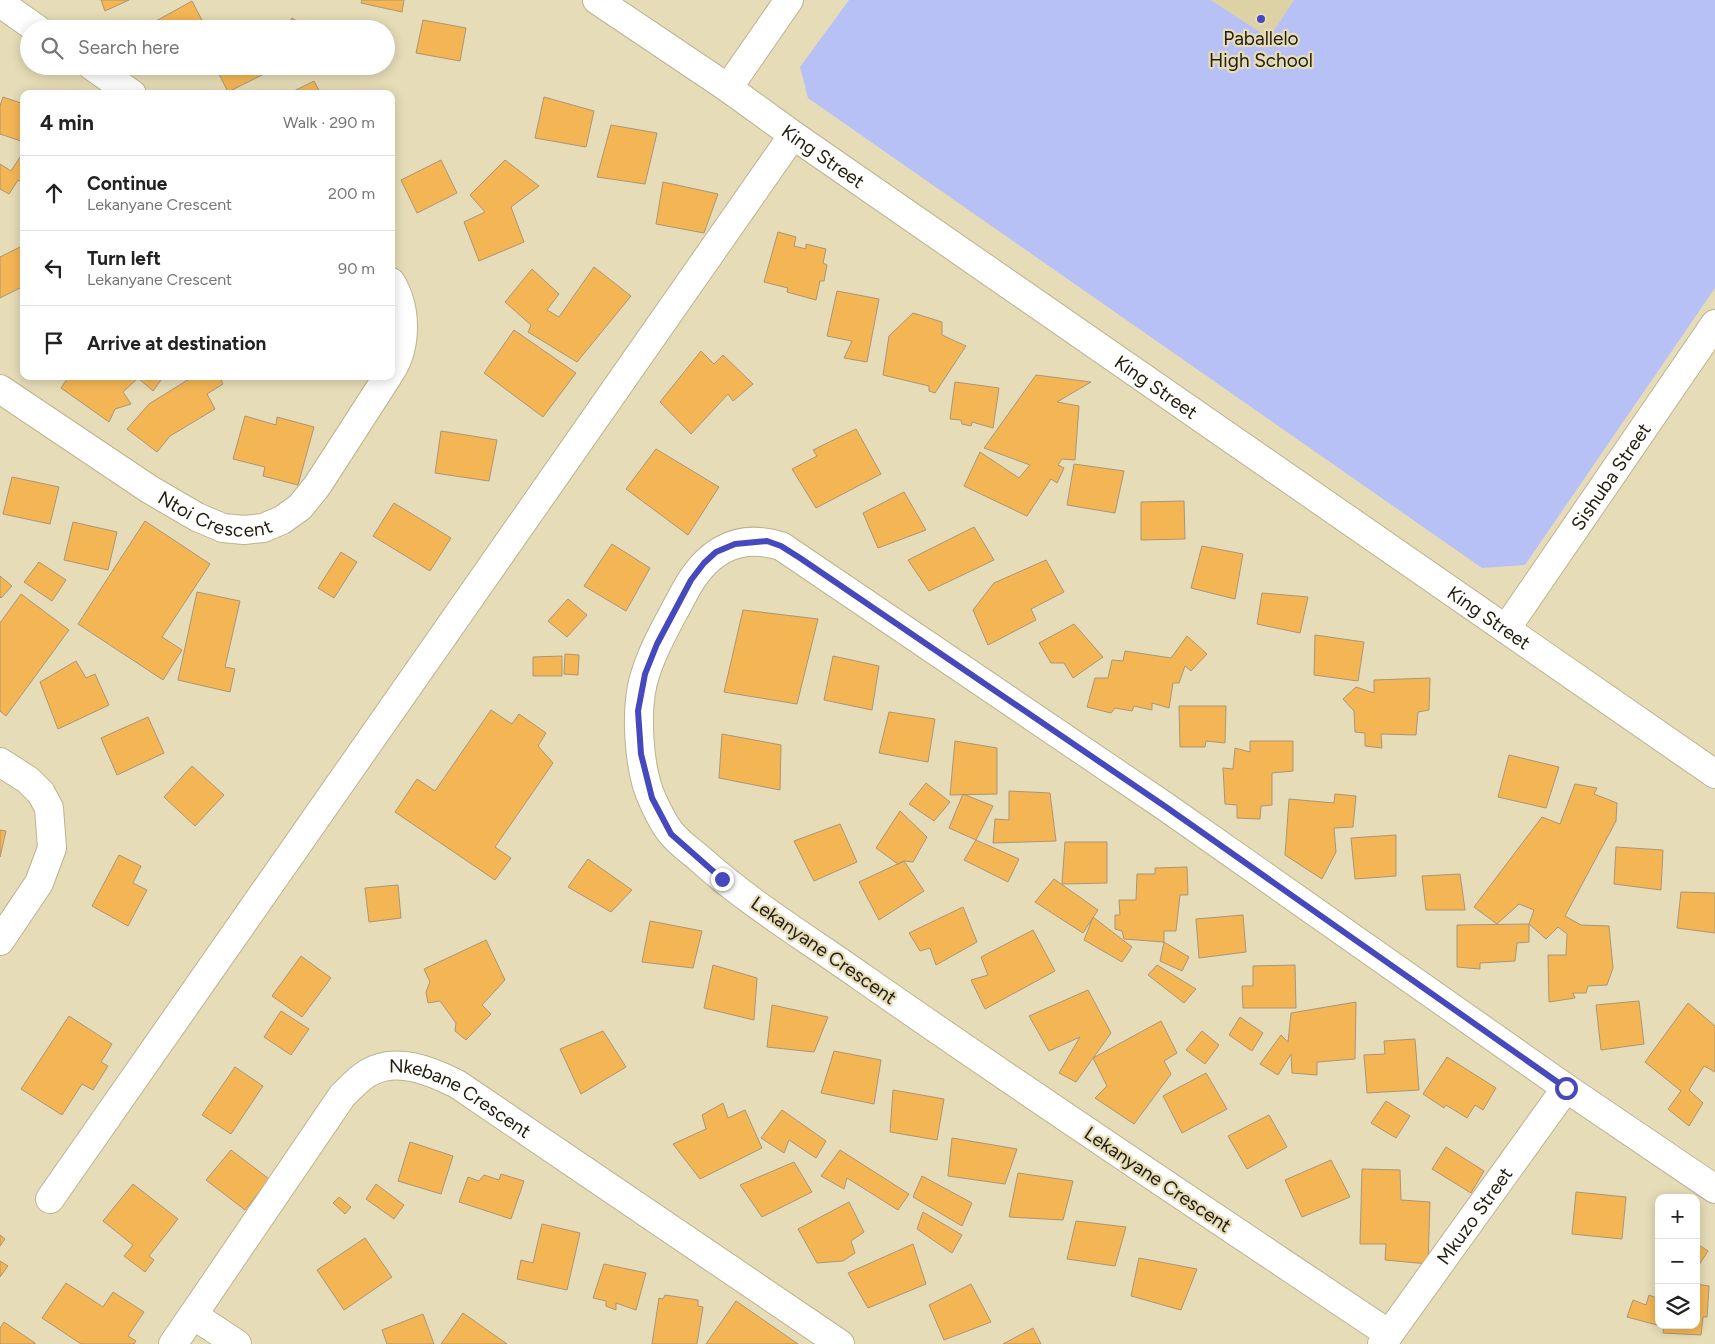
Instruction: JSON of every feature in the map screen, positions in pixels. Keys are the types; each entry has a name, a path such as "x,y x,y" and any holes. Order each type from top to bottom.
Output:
{"street":[{"name":"King Street","path":"597,0 728,88 1715,774"},
{"path":"728,88 789,0"},
{"path":"0,3 24,20"},
{"path":"105,75 126,90"},
{"path":"50,1199 793,135"},
{"path":"395,291 401,304 403,329 400,352 395,363"},
{"name":"Sishuba Street","path":"1506,629 1715,324"},
{"name":"Ntoi Crescent","path":"0,388 149,489 197,517 223,528 244,530 264,528 282,520 300,507 318,486 385,380"},
{"name":"Lekanyane Crescent","path":"1386,1339 722,879 671,834 652,798 641,754 638,711 645,674 657,644 691,580 704,563 716,552 735,544 767,541 781,546 1166,807 1566,1088 1715,1189"},
{"path":"0,762 28,780 41,793 49,808 52,848 38,883 0,941"},
{"name":"Nkebane Crescent","path":"173,1344 342,1096 370,1072 387,1067 402,1066 436,1074 457,1084 840,1344"},
{"name":"Mkuzo Street","path":"1386,1339 1566,1088"},
{"path":"193,1315 237,1344"}],"shaded area":[{"path":"849,0 1211,0 1269,38 1294,0 1715,0 1715,288 1525,565 1482,568 808,98 800,67"},
{"name":"Paballelo High School","path":"1211,0 1294,0 1269,38"}],"building":[{"path":"101,0 129,0 105,11"},
{"path":"362,0 404,0 402,12 361,3"},
{"path":"192,1 202,20 158,20"},
{"path":"423,20 466,28 460,61 416,53"},
{"path":"220,75 262,75 232,90 227,90"},
{"path":"314,81 319,90 296,90"},
{"path":"3,97 20,103 20,141 0,134 0,106"},
{"path":"544,97 594,111 586,147 535,138"},
{"path":"611,125 657,133 645,184 597,177"},
{"path":"20,157 20,181 18,180 9,194 0,189 0,164 11,171"},
{"path":"441,160 457,193 417,213 401,180"},
{"path":"505,160 539,186 511,207 524,242 479,261 464,222 485,212 470,195"},
{"path":"663,182 718,194 704,233 656,224"},
{"path":"778,232 796,237 794,246 806,249 806,244 826,249 823,263 827,265 824,281 820,281 816,300 787,292 788,288 764,282"},
{"path":"20,247 20,288 0,298 0,257"},
{"path":"594,267 631,296 577,362 528,332 531,325 505,302 532,269 559,294 547,310 559,317"},
{"path":"837,291 879,299 867,362 844,358 852,341 827,336"},
{"path":"913,313 942,322 942,335 966,346 935,393 929,391 929,386 883,375 889,336"},
{"path":"514,330 576,373 543,417 484,373"},
{"path":"701,351 714,364 723,355 753,384 733,401 728,394 691,434 660,402"},
{"path":"1036,375 1091,382 1057,402 1079,406 1075,460 1062,459 1058,465 1064,468 1057,483 1051,479 1027,516 964,486 980,452 1019,478 1030,465 984,448"},
{"path":"66,380 136,380 123,392 131,404 115,409 109,422 61,388"},
{"path":"140,380 161,380 153,391"},
{"path":"188,380 221,380 223,384 207,394 215,409 170,436 157,452 127,429 149,404"},
{"path":"955,382 999,388 993,428 972,422 971,426 962,424 961,420 950,419"},
{"path":"245,416 276,425 277,417 314,427 298,485 263,476 265,467 233,459"},
{"path":"856,429 881,474 816,508 792,469 817,456 813,450"},
{"path":"441,431 497,440 489,481 435,473"},
{"path":"656,449 719,487 688,535 626,489"},
{"path":"1074,464 1124,471 1115,513 1067,505"},
{"path":"12,477 59,487 50,524 3,514"},
{"path":"904,492 926,530 878,548 863,513"},
{"path":"1184,501 1185,539 1141,540 1141,502"},
{"path":"394,503 451,538 430,571 373,536"},
{"path":"145,521 210,564 162,637 182,650 163,680 78,624"},
{"path":"73,522 117,532 108,570 64,560"},
{"path":"974,527 994,560 929,591 908,560"},
{"path":"612,544 650,568 626,611 584,586"},
{"path":"1202,546 1243,554 1235,599 1191,588"},
{"path":"341,552 357,562 334,598 318,588"},
{"path":"1046,560 1064,592 1031,609 1036,620 988,645 973,610 994,583"},
{"path":"39,562 66,580 52,601 24,582"},
{"path":"0,576 12,586 1,598 0,597"},
{"path":"197,592 240,601 225,667 235,669 230,692 178,680"},
{"path":"1262,593 1308,597 1300,633 1257,624"},
{"path":"21,594 69,630 6,716 0,711 0,623"},
{"path":"568,599 587,615 567,637 548,621"},
{"path":"743,610 818,619 797,704 724,692"},
{"path":"1074,624 1103,657 1073,678 1064,663 1051,663 1039,643"},
{"path":"1315,635 1364,642 1358,681 1314,675"},
{"path":"1187,636 1207,654 1191,671 1185,666 1179,683 1173,683 1169,708 1152,703 1152,710 1134,706 1132,711 1115,708 1111,713 1087,707 1095,678 1108,678 1112,660 1123,661 1125,651 1171,658"},
{"path":"565,654 579,655 578,675 564,674"},
{"path":"562,656 562,676 533,676 533,657"},
{"path":"833,656 879,666 872,710 824,700"},
{"path":"76,661 86,678 95,674 109,705 58,729 40,682"},
{"path":"1430,678 1429,710 1418,712 1416,735 1381,734 1382,748 1365,746 1365,733 1355,732 1354,711 1343,699 1356,687 1374,693 1374,680"},
{"path":"1179,706 1226,706 1225,743 1206,741 1205,747 1180,747"},
{"path":"491,710 512,724 519,714 546,733 538,746 553,763 495,847 511,858 495,880 395,812 417,779 435,791"},
{"path":"889,712 935,719 928,762 879,753"},
{"path":"148,717 164,753 117,775 101,738"},
{"path":"722,734 781,745 780,790 719,778"},
{"path":"955,741 997,748 997,794 950,795"},
{"path":"1250,741 1293,741 1293,771 1272,773 1272,805 1261,806 1260,819 1237,818 1237,805 1225,804 1223,768 1233,769 1235,748 1250,752"},
{"path":"1509,755 1559,767 1546,808 1498,797"},
{"path":"192,766 224,795 195,826 164,797"},
{"path":"926,783 950,802 934,821 909,804"},
{"path":"1575,784 1597,788 1594,794 1617,803 1616,821 1565,916 1581,925 1609,926 1613,968 1607,985 1588,986 1586,993 1573,993 1575,998 1549,1002 1548,955 1566,955 1567,934 1558,927 1546,939 1529,924 1534,910 1519,904 1497,924 1474,907 1542,817 1560,824"},
{"path":"1009,791 1050,793 1056,841 993,843 995,819 1009,820"},
{"path":"963,794 993,806 976,840 949,828"},
{"path":"1335,794 1356,796 1353,827 1334,828 1336,852 1322,879 1285,855 1289,799 1334,803"},
{"path":"900,811 927,837 913,862 904,861 898,864 876,848"},
{"path":"840,824 857,862 814,881 794,841"},
{"path":"0,830 6,831 0,857"},
{"path":"1396,835 1396,876 1355,879 1351,838"},
{"path":"976,840 1019,859 1008,882 964,860"},
{"path":"1065,842 1107,842 1107,883 1062,884"},
{"path":"1616,847 1663,850 1661,890 1614,884"},
{"path":"119,855 141,866 133,883 147,890 128,926 92,906"},
{"path":"588,859 632,890 611,912 568,887"},
{"path":"904,861 924,891 879,920 859,882"},
{"path":"1187,867 1188,895 1180,895 1176,931 1164,931 1164,942 1124,939 1122,931 1115,929 1115,915 1120,915 1119,900 1136,900 1137,874 1155,874 1155,868"},
{"path":"1460,874 1465,910 1426,910 1422,876"},
{"path":"1054,879 1098,910 1083,933 1035,902"},
{"path":"398,885 401,918 369,922 365,888"},
{"path":"1681,892 1715,893 1715,933 1677,928"},
{"path":"963,907 977,942 936,965 930,948 920,951 909,933"},
{"path":"1243,915 1246,952 1199,958 1196,919"},
{"path":"1093,917 1132,947 1122,962 1084,940"},
{"path":"650,921 702,931 693,968 642,962"},
{"path":"1529,924 1529,942 1517,943 1515,961 1480,963 1480,969 1457,967 1457,925"},
{"path":"1033,930 1055,971 985,1009 971,980 988,975 981,957"},
{"path":"486,940 505,980 482,1005 491,1014 466,1040 455,1031 456,1023 440,1001 428,1003 426,992 430,982 424,969"},
{"path":"1164,942 1189,957 1182,971 1160,961"},
{"path":"301,956 331,978 302,1017 272,996"},
{"path":"713,965 757,978 754,1020 704,1008"},
{"path":"1157,965 1196,989 1184,1003 1148,975"},
{"path":"1295,965 1296,1008 1243,1008 1242,986 1253,986 1253,966"},
{"path":"1088,990 1111,1033 1076,1082 1059,1073 1080,1037 1049,1051 1029,1016"},
{"path":"1639,1001 1644,1044 1601,1050 1596,1005"},
{"path":"1356,1002 1355,1059 1317,1062 1317,1075 1292,1073 1291,1054 1278,1075 1260,1064 1281,1035 1288,1042 1291,1013"},
{"path":"1688,1003 1715,1026 1715,1072 1704,1066 1689,1090 1703,1103 1689,1126 1668,1109 1681,1091 1645,1062"},
{"path":"772,1005 828,1017 814,1052 767,1047"},
{"path":"281,1011 309,1029 291,1055 264,1037"},
{"path":"69,1016 112,1044 101,1062 108,1066 93,1090 82,1084 62,1115 21,1089"},
{"path":"1240,1017 1263,1033 1252,1051 1229,1035"},
{"path":"1161,1021 1177,1053 1164,1061 1171,1074 1134,1124 1095,1098 1107,1086 1093,1058"},
{"path":"603,1031 626,1067 581,1094 560,1049"},
{"path":"1202,1031 1219,1045 1205,1064 1186,1050"},
{"path":"1415,1039 1419,1090 1367,1093 1364,1055 1385,1054 1384,1041"},
{"path":"834,1051 881,1060 874,1104 821,1093"},
{"path":"1447,1057 1496,1088 1483,1110 1475,1105 1467,1118 1446,1105 1444,1108 1423,1094"},
{"path":"235,1067 263,1086 231,1134 202,1115"},
{"path":"1206,1073 1227,1109 1182,1133 1163,1096"},
{"path":"893,1090 944,1099 937,1140 890,1132"},
{"path":"1386,1101 1410,1116 1396,1138 1371,1123"},
{"path":"723,1103 728,1118 745,1110 762,1148 700,1179 673,1144 706,1129 702,1115"},
{"path":"782,1110 826,1141 816,1158 789,1140 784,1153 761,1138"},
{"path":"1269,1115 1287,1147 1247,1169 1228,1136"},
{"path":"952,1138 1017,1149 1005,1184 948,1176"},
{"path":"410,1142 453,1156 441,1194 398,1181"},
{"path":"1446,1147 1484,1171 1471,1193 1432,1169"},
{"path":"231,1150 269,1179 245,1210 206,1180"},
{"path":"840,1150 909,1194 898,1210 847,1178 844,1189 821,1176"},
{"path":"1331,1160 1350,1197 1302,1217 1285,1180"},
{"path":"794,1162 812,1192 762,1217 740,1185"},
{"path":"1362,1169 1400,1170 1401,1200 1430,1202 1428,1264 1385,1260 1386,1244 1360,1244"},
{"path":"1018,1173 1073,1181 1063,1220 1009,1217"},
{"path":"501,1174 524,1181 511,1219 459,1202 468,1177 479,1181 484,1175 499,1180"},
{"path":"922,1176 972,1203 962,1226 913,1197"},
{"path":"133,1184 178,1219 149,1256 154,1260 145,1272 124,1256 133,1245 103,1221"},
{"path":"376,1184 404,1205 394,1219 366,1199"},
{"path":"1576,1192 1626,1197 1622,1239 1572,1234"},
{"path":"339,1197 351,1207 345,1214 333,1203"},
{"path":"849,1202 864,1232 851,1241 855,1253 843,1261 817,1263 798,1229"},
{"path":"923,1212 962,1235 952,1253 917,1229"},
{"path":"1076,1221 1126,1227 1115,1266 1067,1259"},
{"path":"542,1224 580,1233 567,1290 517,1279 521,1260 533,1263"},
{"path":"0,1235 5,1239 0,1246"},
{"path":"365,1238 392,1277 344,1310 317,1270"},
{"path":"913,1244 926,1284 868,1308 848,1273"},
{"path":"1700,1246 1708,1251 1700,1263"},
{"path":"1139,1258 1197,1269 1181,1310 1131,1296"},
{"path":"0,1261 8,1266 0,1277"},
{"path":"604,1264 646,1273 636,1310 616,1303 616,1310 606,1306 606,1301 593,1298"},
{"path":"66,1283 103,1307 113,1292 144,1312 128,1336 136,1341 134,1344 81,1344 42,1318"},
{"path":"971,1284 991,1322 944,1340 929,1305"},
{"path":"1700,1285 1709,1286 1707,1317 1703,1317 1701,1335 1663,1333 1664,1329 1700,1329"},
{"path":"665,1295 698,1300 698,1306 703,1307 697,1344 652,1344 659,1298 663,1299"},
{"path":"1649,1295 1655,1297 1655,1324 1627,1317 1633,1300 1646,1305"},
{"path":"736,1301 798,1344 706,1344"},
{"path":"463,1313 507,1344 441,1344"},
{"path":"423,1314 434,1344 387,1344 382,1330"},
{"path":"4,1322 35,1344 0,1344 0,1328"},
{"path":"1033,1328 1041,1344 1003,1344"}],"place":[{"name":"Paballelo High School","path":"1261,19"}],"route":[{"path":"722,879 671,834 652,798 641,754 638,711 645,674 657,644 691,580 704,563 716,552 735,544 767,541 781,546 800,558 1166,807 1566,1088"}]}
